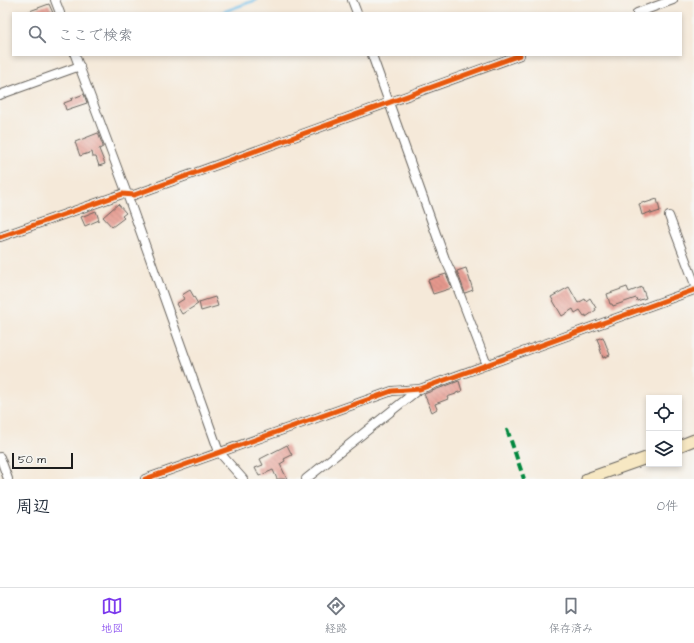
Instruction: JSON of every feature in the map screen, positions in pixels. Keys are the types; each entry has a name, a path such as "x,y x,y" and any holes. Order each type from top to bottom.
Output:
{"street":[{"path":"55,0 60,12"},
{"path":"352,0 357,12"},
{"path":"640,12 673,0"},
{"path":"75,56 127,194 219,452 243,479"},
{"path":"372,56 445,259 487,365"},
{"path":"0,237 122,194 134,194 517,56"},
{"path":"0,95 80,66"},
{"path":"669,216 694,282"},
{"path":"145,479 392,392 420,389 694,290"},
{"path":"306,479 420,389"},
{"path":"682,445 694,440"},
{"path":"0,457 8,479"},
{"path":"587,479 646,458"}],"building":[{"path":"49,4 53,12 27,12"},
{"path":"84,94 87,103 66,110 64,103"},
{"path":"98,133 103,146 99,149 105,164 99,166 96,157 93,157 92,152 80,156 75,142"},
{"path":"657,199 660,211 642,215 639,204"},
{"path":"118,204 126,213 122,216 124,218 112,227 103,217"},
{"path":"96,211 99,220 85,226 81,217"},
{"path":"466,268 473,290 465,293 457,271"},
{"path":"446,274 452,288 433,294 428,280"},
{"path":"569,287 578,303 585,299 586,301 590,298 596,310 586,317 586,315 584,316 580,310 575,313 573,309 562,316 551,297"},
{"path":"627,287 629,292 642,287 646,298 637,301 636,298 613,306 610,304 607,294"},
{"path":"190,290 198,304 182,314 176,304 184,299 182,295"},
{"path":"215,297 218,306 201,311 199,302"},
{"path":"603,337 610,355 603,358 597,339"},
{"path":"459,381 462,391 435,404 437,409 432,412 424,394"},
{"path":"287,445 292,455 284,459 285,461 280,464 287,479 277,479 273,470 259,476 255,468 263,465 260,459"}],"waterway":[{"path":"223,12 256,0"}],"marked path":[{"path":"507,429 524,479"}],"cycle path":[{"path":"0,237 122,194 134,195 517,56"},
{"path":"145,479 392,391 420,389 694,290"}]}
